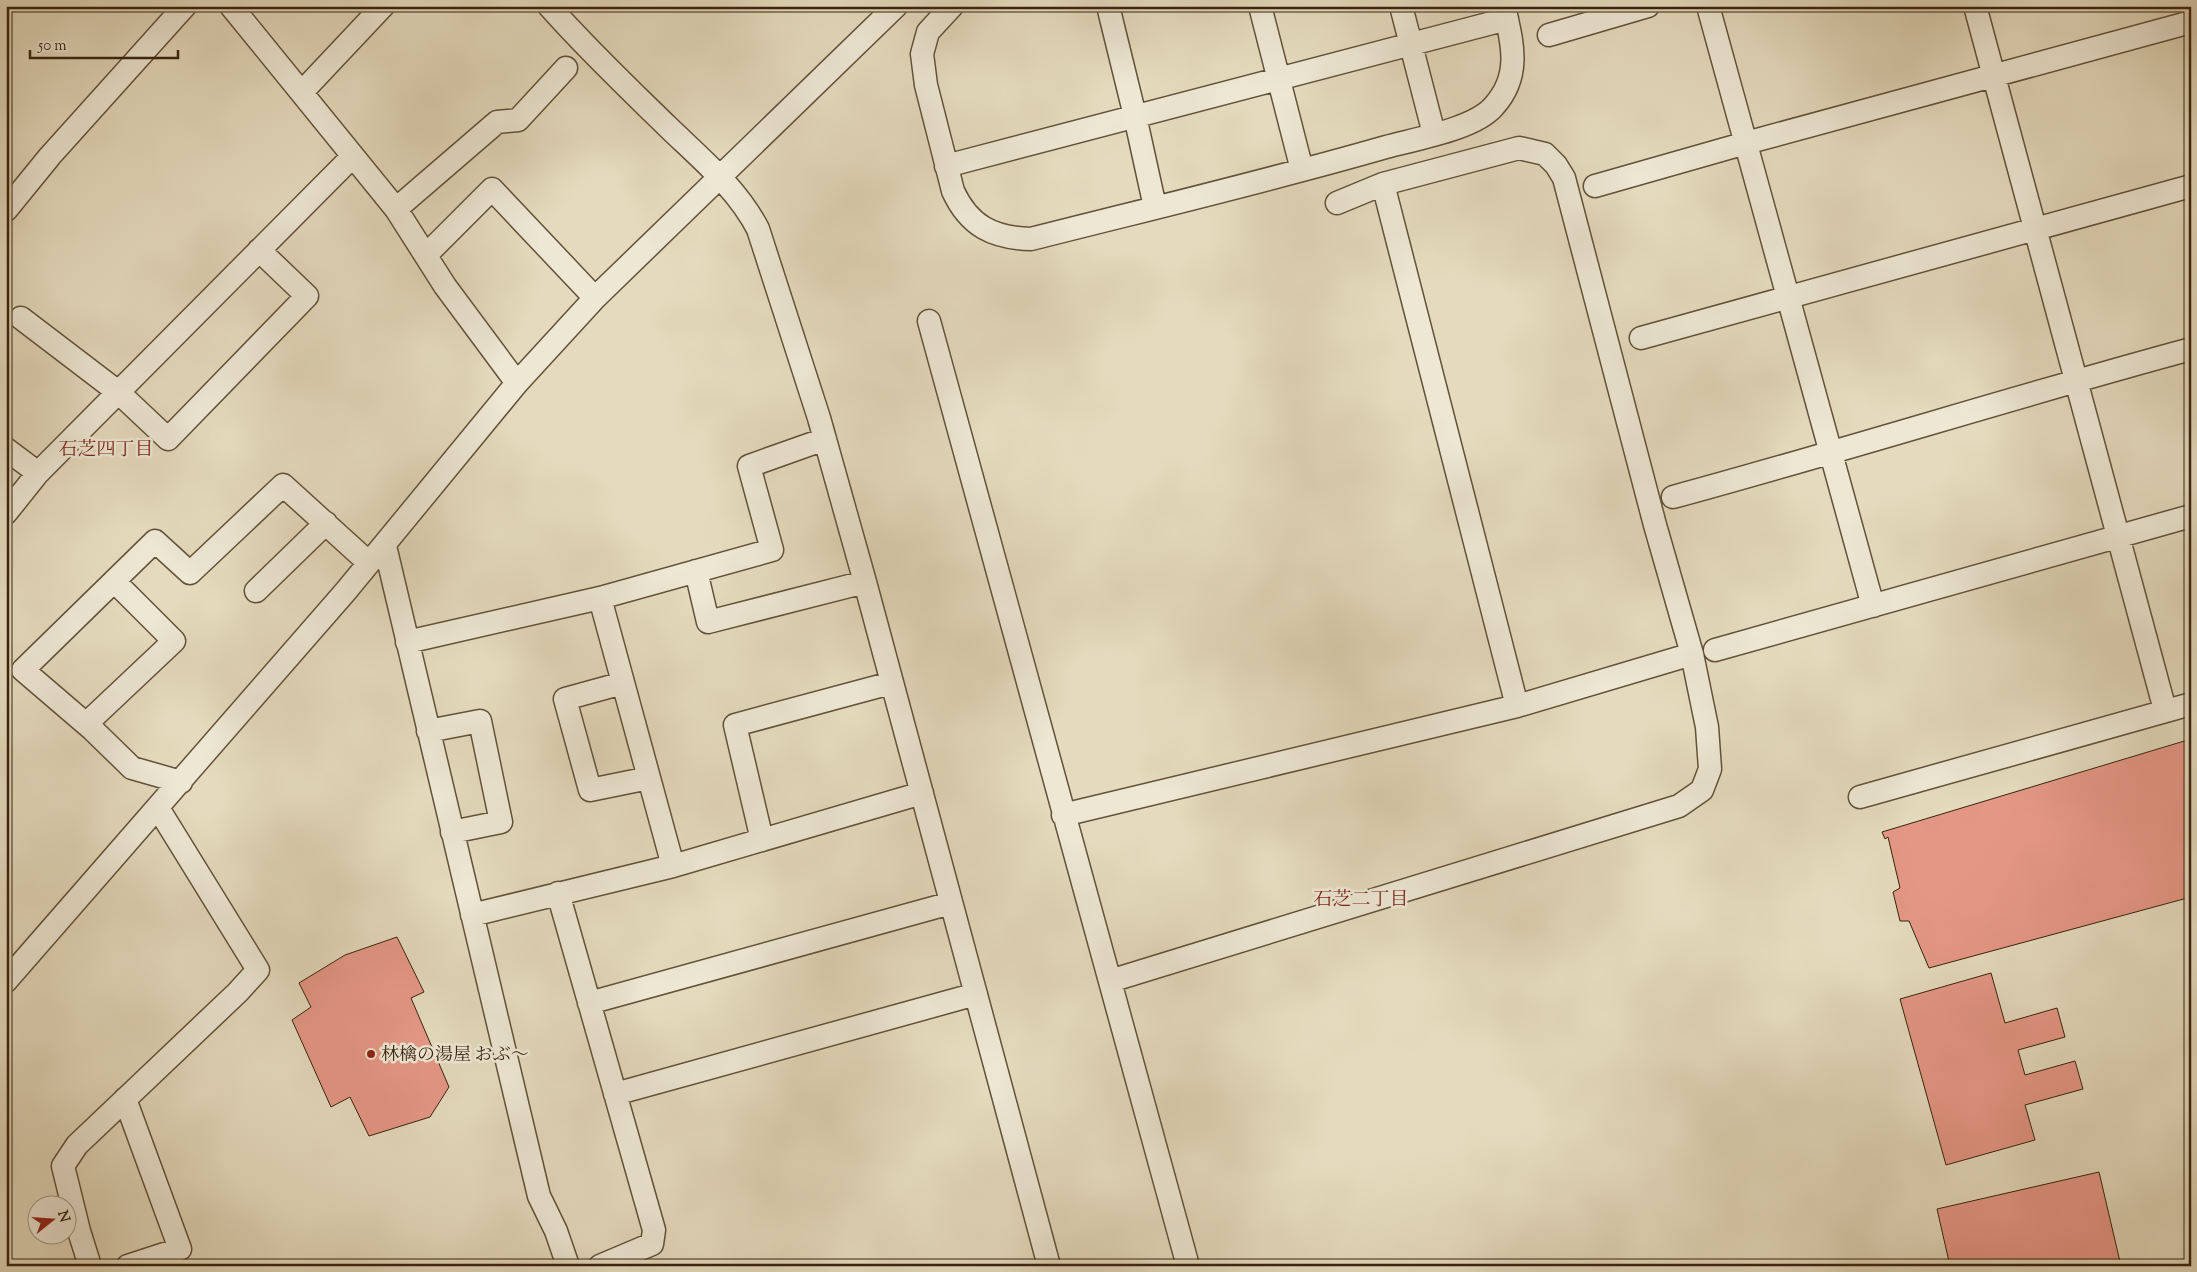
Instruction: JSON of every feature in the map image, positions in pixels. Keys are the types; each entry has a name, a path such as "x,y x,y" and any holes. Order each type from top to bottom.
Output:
{"street":[{"path":"6,210 56,149 185,6"},
{"path":"231,6 396,209 445,286 517,384"},
{"path":"302,92 383,6"},
{"path":"550,6 589,51 719,176 749,212 758,229 825,439 1049,1266"},
{"path":"7,979 181,782 384,546 517,384 595,298 896,6"},
{"path":"946,166 1411,44 1505,12 1514,55 1511,75 1504,92 1494,107 1469,124 1302,170 1031,239 1000,236 971,220 960,207 953,191 946,166 926,85 922,54 928,32 952,6"},
{"path":"1108,6 1136,116 1155,207"},
{"path":"1260,6 1280,78 1302,170"},
{"path":"1401,6 1434,134"},
{"path":"1549,35 1648,6"},
{"path":"1708,6 1873,606"},
{"path":"1975,6 2165,710"},
{"path":"1595,186 2191,22"},
{"path":"396,209 496,122 518,120 566,68"},
{"path":"1110,980 1679,806 1702,790 1710,769 1707,727 1692,654 1655,525 1564,178 1556,165 1545,154 1519,148 1383,184 1337,203"},
{"path":"6,513 38,474 353,156"},
{"path":"1383,184 1517,706"},
{"path":"1641,338 2191,186"},
{"path":"426,255 492,189 595,298"},
{"path":"21,318 118,392 168,439 307,296 259,250"},
{"path":"929,320 1188,1266"},
{"path":"1673,497 1831,454 2076,380 2191,349"},
{"path":"407,642 600,598 772,550 748,466 825,439"},
{"path":"6,449 38,474"},
{"path":"181,782 132,768 86,724 23,670 155,541 190,573 283,485 369,563"},
{"path":"1716,650 2191,516"},
{"path":"256,590 326,523"},
{"path":"384,546 539,1196 556,1231 568,1266"},
{"path":"696,571 708,622 865,582"},
{"path":"86,724 174,641 114,581"},
{"path":"600,598 673,866"},
{"path":"1063,814 1517,706 1692,654"},
{"path":"623,683 566,699 585,772 590,790 649,778"},
{"path":"762,840 735,725 891,683"},
{"path":"1860,797 2191,704"},
{"path":"428,732 480,721 502,822 452,832"},
{"path":"472,915 558,892 673,866 922,793"},
{"path":"90,1266 63,1166 77,1145 258,970 158,808"},
{"path":"558,892 654,1230 652,1244 600,1266"},
{"path":"589,1003 951,903"},
{"path":"615,1094 976,994"},
{"path":"125,1099 180,1249 128,1266"}],"building":[{"path":"2191,739 2191,897 1929,968 1909,921 1900,921 1893,892 1900,888 1888,837 1885,839 1882,832"},
{"name":"林檎の湯屋 おぶ～","path":"397,937 424,992 411,998 449,1087 430,1117 369,1136 350,1097 331,1107 292,1020 311,1007 299,983 345,955"},
{"path":"1991,973 2005,1023 2057,1008 2065,1037 2018,1050 2025,1075 2075,1061 2083,1089 2025,1105 2035,1140 1946,1165 1900,999"},
{"path":"2099,1172 2121,1266 1950,1266 1937,1209"}],"place":[{"name":"林檎の湯屋 おぶ～","path":"371,1054"}],"district":[{"name":"石芝四丁目","path":"106,448"},
{"name":"石芝二丁目","path":"1361,898"}]}
